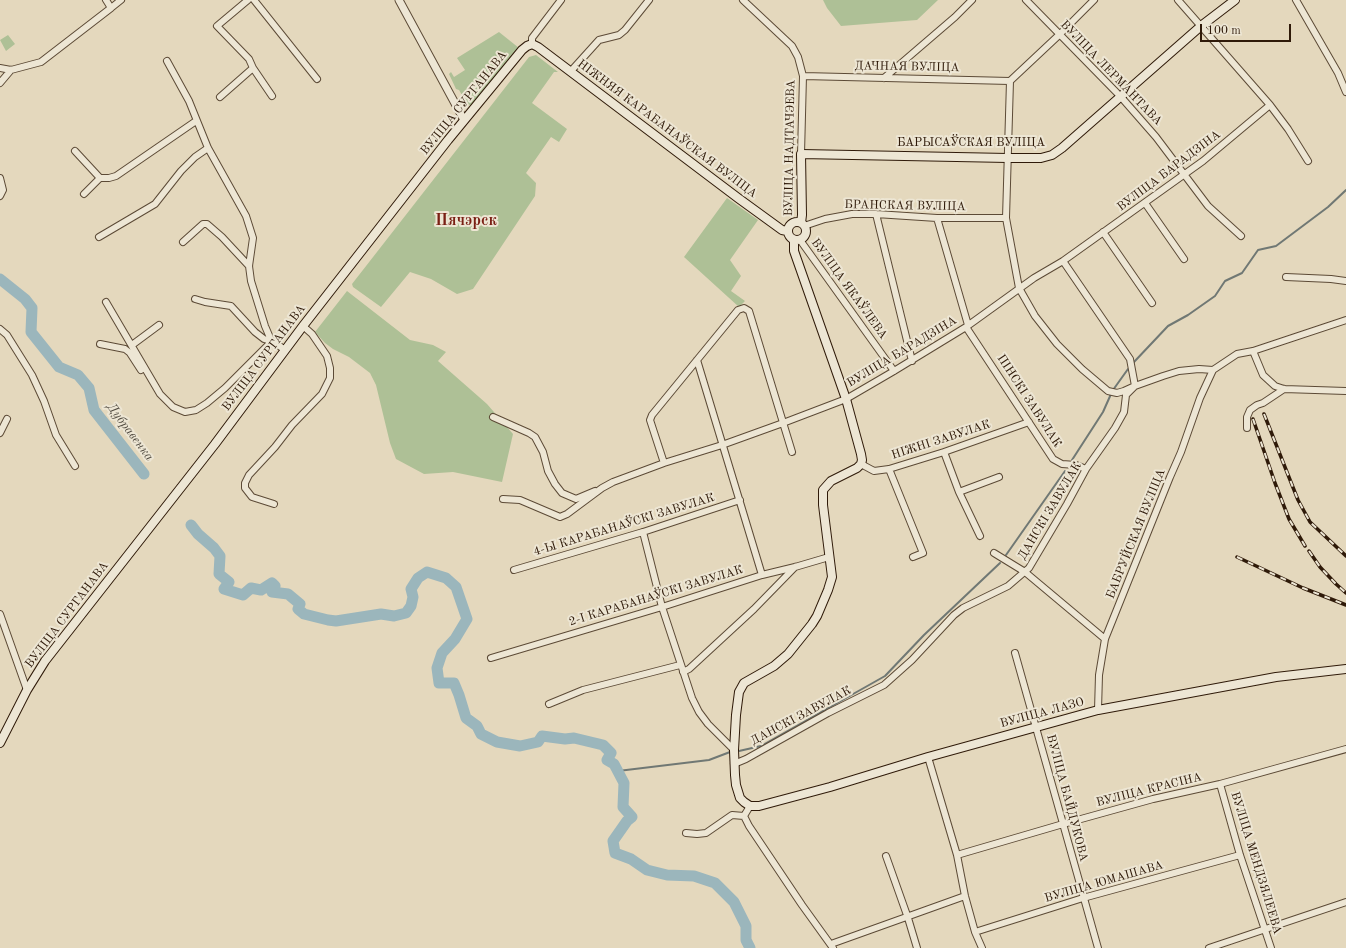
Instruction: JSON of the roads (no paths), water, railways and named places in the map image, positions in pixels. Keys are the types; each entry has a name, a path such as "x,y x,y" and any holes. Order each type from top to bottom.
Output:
{"main road":[{"name":"БАРЫСАЎСКАЯ ВУЛІЦА","path":"800,154 1008,158 1041,158 1052,155 1121,97 1201,26 1235,0"},
{"name":"ВУЛІЦА СУРГАНАВА","path":"0,743 27,690 45,661 215,444 284,350 464,120 522,50 532,44"},
{"name":"НІЖНЯЯ КАРАБАНАЎСКАЯ ВУЛІЦА","path":"532,44 571,71 738,198 782,230 787,231"},
{"name":"ВУЛІЦА НАДТАЧЭЕВА","path":"800,154 802,225"},
{"path":"750,806 740,798 736,785 734,750 739,692 744,683 774,666 788,654 812,624 828,590 832,577 823,505 824,490 831,481 857,468 862,460 846,398 794,251 797,240 805,234 802,225 796,222 789,226 787,231 790,238 797,240"},
{"name":"ВУЛІЦА ЛАЗО","path":"750,806 759,806 830,787 928,757 1098,710 1276,678 1346,669"}],"street":[{"path":"106,0 110,8"},
{"path":"0,68 11,70 41,62 121,0"},
{"path":"248,0 217,26 249,59 253,68 272,96"},
{"path":"254,0 317,79"},
{"path":"398,0 464,120"},
{"name":"ВУЛІЦА СУРГАНАВА","path":"532,44 532,38 561,0"},
{"path":"571,71 599,40 619,35 625,30 649,0"},
{"name":"ВУЛІЦА НАДТАЧЭЕВА","path":"743,0 792,46 798,57 803,76 800,154"},
{"path":"884,78 955,17 972,0"},
{"name":"ВУЛІЦА ЛЕРМАНТАВА","path":"1026,0 1121,97 1156,137 1208,206 1241,236"},
{"path":"1094,0 1010,81 1006,218 1020,288 1036,316 1057,344 1096,382 1108,391 1117,393 1179,371 1200,369 1213,370 1237,354 1253,351 1346,320"},
{"path":"1178,0 1270,105 1288,129 1308,161"},
{"path":"1296,0 1338,73 1346,92"},
{"path":"167,61 189,101 208,148 246,216 253,238 249,266 251,281 265,326 274,342"},
{"path":"220,97 253,68"},
{"path":"0,83 11,70"},
{"name":"ДАЧНАЯ ВУЛІЦА","path":"803,76 1010,81"},
{"name":"ВУЛІЦА БАРАДЗІНА","path":"503,500 520,500 560,517 567,514 612,482 664,462 722,445 846,398 894,371 967,326 1020,288 1063,261 1203,161 1270,105"},
{"path":"84,194 100,178 109,178 123,172 196,121"},
{"path":"99,237 155,204 180,171 195,157 208,148"},
{"path":"74,151 100,178"},
{"path":"0,178 3,190 0,196"},
{"path":"1144,203 1184,258"},
{"name":"БРАНСКАЯ ВУЛІЦА","path":"802,225 852,214 937,218 1006,218"},
{"path":"876,214 912,360"},
{"name":"ПІНСКІ ЗАВУЛАК","path":"937,218 967,326 1053,459 1062,464 1076,465 1086,469"},
{"path":"183,242 203,224 207,224 222,237 249,266"},
{"path":"1103,232 1152,303"},
{"name":"ВУЛІЦА ЯКАЎЛЕВА","path":"797,240 894,371"},
{"path":"1063,261 1130,359 1135,386"},
{"path":"1286,277 1331,279 1346,282"},
{"path":"195,299 231,306 255,332 264,339 274,342 284,350"},
{"name":"ВУЛІЦА СУРГАНАВА","path":"106,302 164,398 173,407 185,412 196,410 207,403 225,388 268,345 274,342"},
{"path":"664,462 650,420 652,415 738,310 744,308 749,312 792,452"},
{"path":"132,345 159,325"},
{"path":"274,504 252,497 245,488 245,483 249,475 275,448 292,425 322,394 330,378 330,368 327,356 312,334 303,326"},
{"path":"0,329 7,335 32,375 44,401 56,435 75,466"},
{"path":"100,344 125,350 130,353 143,373 150,377"},
{"path":"1253,351 1262,375 1275,386 1284,389 1346,391"},
{"path":"697,360 762,574"},
{"name":"БАБРУЙСКАЯ ВУЛІЦА","path":"1098,710 1099,675 1105,639 1181,452 1200,398 1213,370"},
{"name":"ДАНСКІ ЗАВУЛАК","path":"734,764 746,759 828,713 884,685 912,660 954,615 963,608 1008,586 1025,572 1029,568 1067,504 1086,469 1115,428 1124,412 1126,395 1135,386"},
{"path":"1247,428 1247,417 1250,410 1284,389"},
{"path":"493,417 530,433 535,437 543,452 548,471 562,493 576,499 602,488"},
{"path":"0,433 7,419"},
{"name":"НІЖНІ ЗАВУЛАК","path":"860,464 874,471 889,469 944,452 1029,422"},
{"path":"944,452 959,492 980,536"},
{"path":"889,469 923,553 912,557"},
{"path":"959,492 999,477"},
{"name":"4-Ы КАРАБАНАЎСКІ ЗАВУЛАК","path":"514,570 643,532 740,500"},
{"path":"643,532 662,607 692,698 699,712 722,739 734,750"},
{"path":"994,553 1025,572 1105,639"},
{"name":"2-І КАРАБАНАЎСКІ ЗАВУЛАК","path":"491,658 662,607 762,574 795,567 829,557"},
{"path":"683,672 689,669 748,614 795,567"},
{"path":"0,614 27,690"},
{"name":"ВУЛІЦА БАЙДУКОВА","path":"1015,653 1098,948"},
{"path":"549,704 583,690 680,665"},
{"name":"ВУЛІЦА КРАСІНА","path":"957,855 1153,799 1220,784 1346,749"},
{"path":"928,757 957,855 965,896 975,932 982,948"},
{"name":"ВУЛІЦА МЕНДЗЯЛЕЕВА","path":"1220,784 1240,855 1271,948"},
{"path":"744,816 750,806"},
{"path":"686,833 706,833 732,815 744,816"},
{"path":"744,816 749,826 802,905 832,946 965,896"},
{"name":"ВУЛІЦА ЮМАШАВА","path":"975,932 1083,898 1240,855"},
{"path":"886,856 917,948"},
{"path":"1209,948 1346,902"}],"waterway":[{"path":"1134,362 1168,326 1188,315 1215,296 1225,281 1242,273 1258,250 1276,246 1328,207 1346,190"},
{"name":"Дубравенка","path":"0,279 25,299 32,308 31,332 59,367 78,375 89,388 94,410 144,474"},
{"path":"1113,390 1128,369"},
{"path":"1072,460 1103,412 1111,394"},
{"path":"1006,555 1065,471"},
{"name":"Дубравенка","path":"191,525 220,556 219,574 229,582 224,589 243,595 251,588 261,590 272,583 275,586 272,592 288,594 300,604 298,609 304,614 328,620 336,621 381,614 394,616 406,613 411,606 413,597 411,589 418,578 427,572 446,578 456,587 467,619 455,639 442,653 437,668 439,683 454,683 466,718 477,726 481,734 497,742 520,746 538,742 542,736 565,739 574,738 603,745 611,753 607,760 614,764 624,783 623,807 632,817 627,821 613,841 615,853 631,859 647,870 667,875 694,876 715,883 734,902 746,926 746,940 750,948"},
{"path":"739,751 761,746 885,676 924,635 1000,563"},
{"path":"618,771 709,760 730,752"}],"railway":[{"path":"1264,414 1298,500 1310,522 1346,556"},
{"path":"1253,419 1289,519 1305,546"},
{"path":"1309,551 1320,567 1346,593"},
{"path":"1237,557 1303,588 1346,605"}],"district":[{"name":"Пячэрск","path":"466,221"}]}
